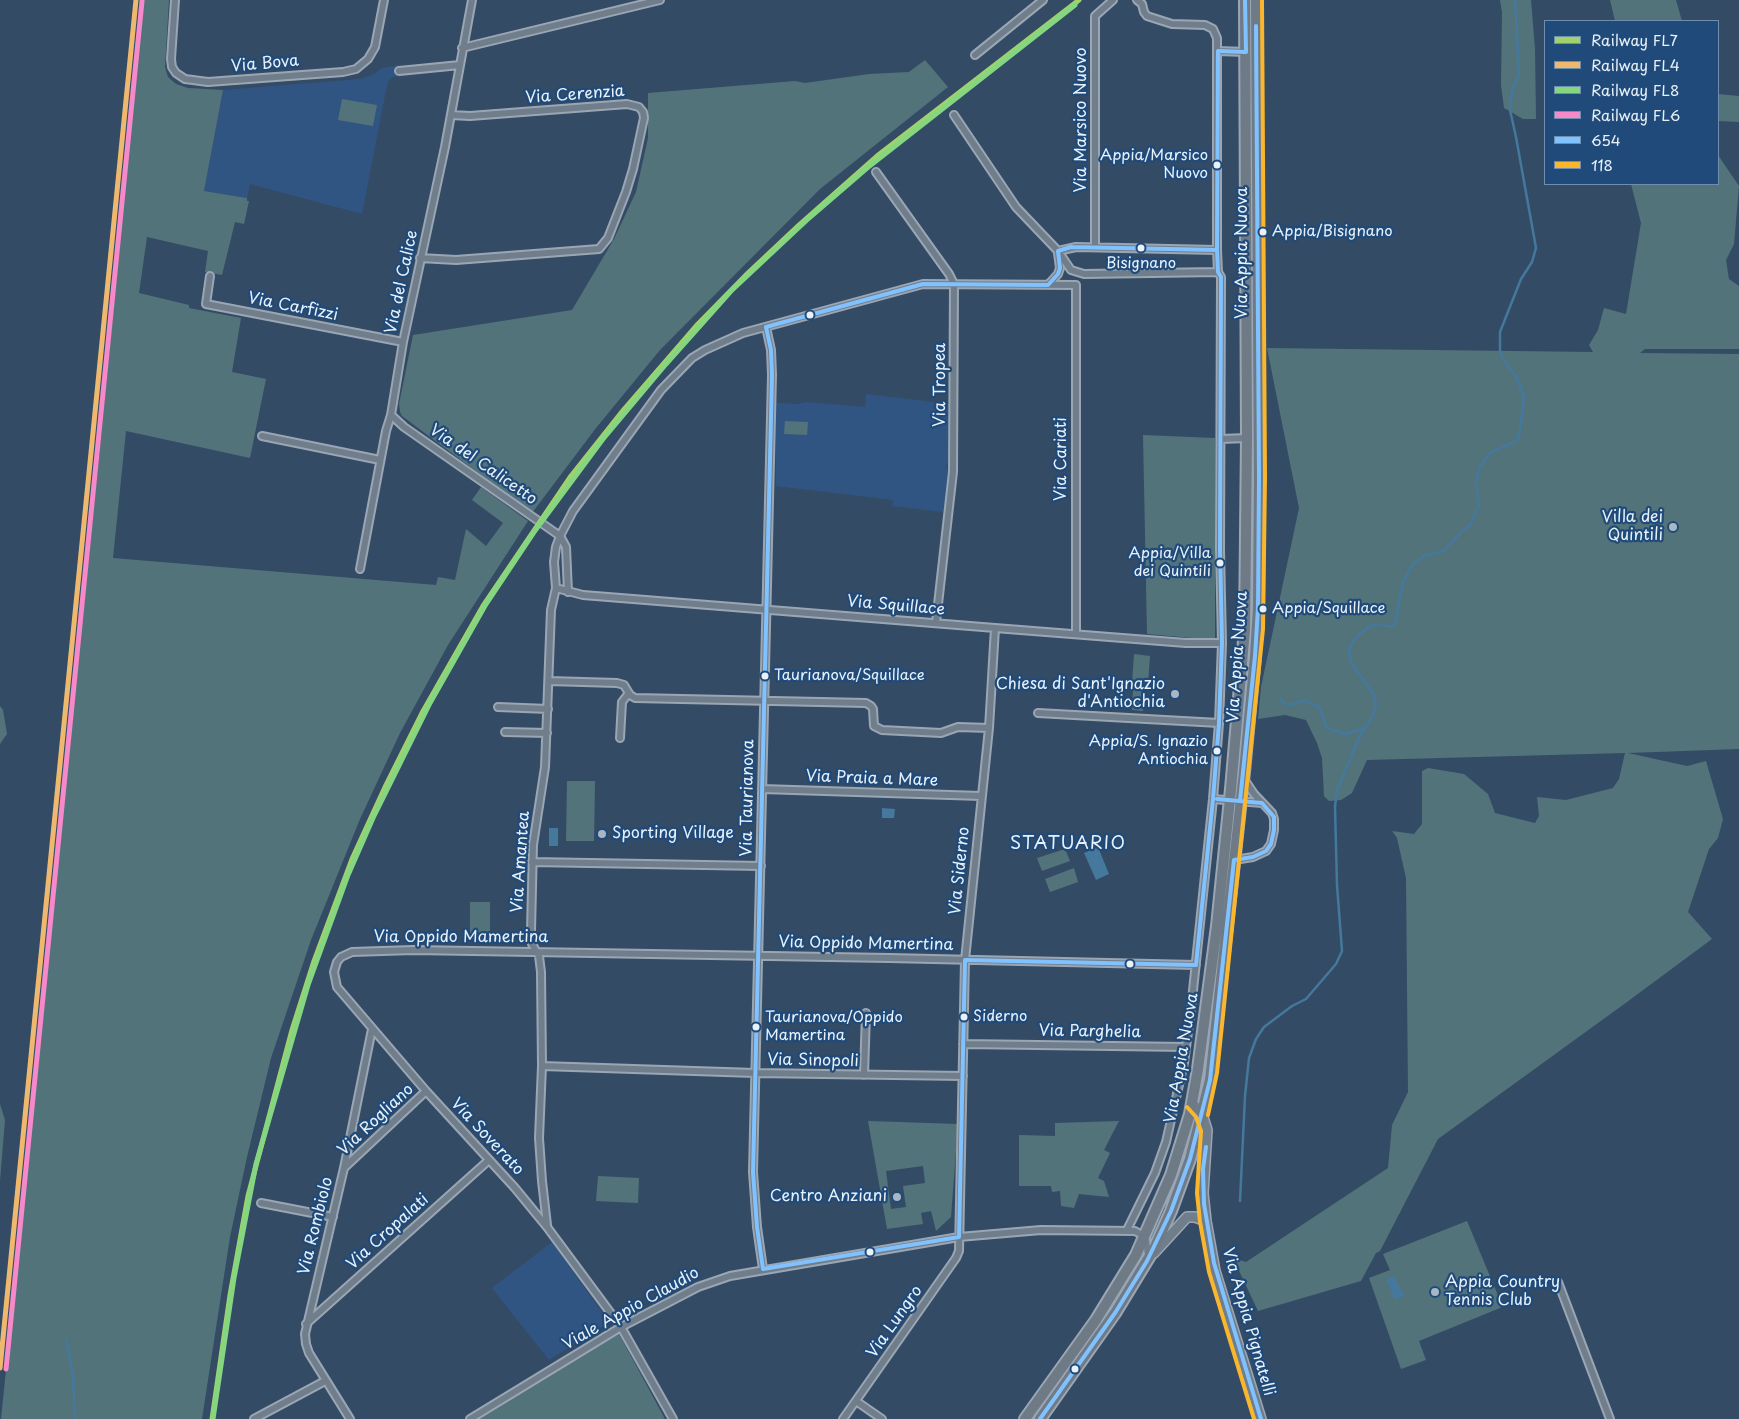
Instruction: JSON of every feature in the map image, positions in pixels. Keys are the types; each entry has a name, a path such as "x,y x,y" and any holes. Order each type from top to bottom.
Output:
{"main road":[{"name":"Via Appia Nuova","path":"1040,1419 1118,1309 1148,1261 1183,1181 1202,1114 1211,1072 1234,860 1235,801 1245,629 1247,438 1245,0"},
{"name":"Via Appia Nuova","path":"1025,1419 1105,1307 1130,1266 1171,1176 1192,1103 1235,801 1243,777 1255,656 1259,583 1256,0"},
{"path":"1192,1103 1202,1114"},
{"name":"Via Appia Pignatelli","path":"1202,1114 1207,1130 1203,1175 1206,1221 1220,1286 1261,1419"},
{"path":"1148,1261 1187,1217 1195,1217 1206,1221"}],"street":[{"name":"Via Bova","path":"175,0 172,67 176,73 185,79 204,82 343,72 356,69 368,59 375,47 384,0"},
{"name":"Via del Calice","path":"360,569 380,460 391,415 403,342 451,115 472,0"},
{"path":"462,48 660,0"},
{"path":"975,55 1043,0"},
{"name":"Via Marsico Nuovo","path":"1095,247 1096,16 1113,0"},
{"path":"1137,0 1142,4 1146,15 1159,20 1172,24 1202,24 1213,28 1217,35 1218,51 1246,52"},
{"name":"Via Appia Nuova","path":"1127,1230 1155,1173 1166,1142 1181,1082 1196,965 1219,723 1222,643 1220,550 1221,276 1218,272 1217,250 1218,51"},
{"path":"400,71 460,65"},
{"name":"Via Cerenzia","path":"420,258 456,260 599,248 608,238 626,192 644,118 644,112 640,107 627,104 470,116 451,115"},
{"path":"954,115 1016,207 1058,251 1071,270 1084,274 1218,272"},
{"path":"876,172 949,274 954,284"},
{"path":"1058,251 1071,247 1217,250"},
{"path":"1048,285 1058,274 1060,268 1058,251"},
{"path":"1076,285 1084,274"},
{"name":"Via Carfizzi","path":"210,276 206,304 403,342"},
{"name":"Via Amantea","path":"547,1226 540,1143 542,1066 540,961 531,941 532,862 544,774 551,610 556,588 554,559 560,536 581,499 661,390 692,358 717,343 743,333 912,287 930,284 1076,285"},
{"name":"Via Tropea","path":"936,622 953,472 954,284"},
{"name":"Via Cariati","path":"1076,285 1076,634"},
{"name":"Via Taurianova","path":"763,1269 754,1185 772,375 771,350 766,327"},
{"name":"Via del Calicetto","path":"391,415 404,427 560,536"},
{"path":"262,436 380,460"},
{"path":"1221,439 1247,438"},
{"path":"560,536 566,547 568,592"},
{"name":"Via Squillace","path":"556,588 592,596 1186,643 1222,643"},
{"name":"Via Siderno","path":"959,1237 965,960 989,728 995,628"},
{"path":"549,681 617,683 624,685 631,696 635,698 868,704 873,709 874,726 882,730 942,732 958,726 989,728"},
{"path":"620,738 621,704 629,693"},
{"path":"498,707 548,709"},
{"path":"1038,713 1219,723"},
{"path":"504,732 546,733"},
{"path":"1234,860 1258,856 1266,850 1271,844 1274,819 1270,810 1262,803 1243,777"},
{"name":"Via Praia a Mare","path":"762,789 982,796"},
{"path":"1213,799 1262,803"},
{"path":"532,862 761,866"},
{"name":"Via Oppido Mamertina","path":"334,968 341,957 352,952 413,950 758,955 1196,965"},
{"name":"Via Soverato","path":"334,968 337,987 426,1092 547,1226 621,1327 673,1419"},
{"path":"864,1075 866,1013"},
{"name":"Via Rombiolo","path":"350,1419 325,1381 306,1344 306,1325 344,1168 372,1029"},
{"name":"Via Parghelia","path":"963,1044 1186,1047"},
{"name":"Via Sinopoli","path":"542,1066 755,1073 963,1076"},
{"name":"Via Rogliano","path":"344,1168 426,1092"},
{"name":"Via Cropalati","path":"306,1325 489,1160"},
{"path":"261,1202 332,1217"},
{"name":"Viale Appio Claudio","path":"470,1419 621,1327 706,1283 730,1276 959,1237 1041,1230 1127,1230 1136,1231 1144,1238"},
{"name":"Via Lungro","path":"843,1419 956,1258 960,1247 959,1237"},
{"path":"1144,1238 1148,1247 1148,1261"},
{"path":"1558,1282 1610,1419"},
{"path":"254,1419 325,1381"},
{"path":"856,1401 882,1419"}],"shaded area":[{"path":"399,65 400,76 392,77 387,85 362,214 250,184 247,198 204,191 223,90 360,79 374,74 382,68"},
{"path":"866,394 951,404 950,461 946,466 950,470 943,512 892,506 893,500 776,486 775,400 778,403 797,404 807,402 865,407"},
{"path":"882,808 895,809 894,818 882,818"},
{"path":"549,828 558,828 558,846 549,846"},
{"path":"1098,847 1109,874 1096,880 1084,853"},
{"path":"552,1242 609,1322 549,1360 492,1288"},
{"path":"1394,1276 1404,1296 1395,1300 1386,1279"}],"green space":[{"path":"143,0 169,0 165,67 168,77 176,84 188,88 223,90 204,191 247,198 247,201 249,201 244,224 235,222 222,275 205,272 208,251 147,237 139,293 189,305 189,308 241,318 232,372 266,379 250,458 126,431 113,558 436,585 438,577 455,580 466,529 486,546 503,523 472,500 481,487 528,521 448,645 400,733 360,819 311,940 271,1058 247,1157 230,1237 202,1419 1,1419 102,428"},
{"path":"1500,0 1531,0 1535,49 1536,119 1523,119 1504,108 1501,85 1502,12"},
{"path":"1610,0 1676,0 1682,20 1615,20"},
{"path":"925,60 948,87 820,189 660,350 596,428 532,513 402,416 399,404 413,335 572,310 614,239 636,192 648,138 648,93 795,81 805,83 869,74 909,72"},
{"path":"1719,94 1739,96 1739,122 1719,121"},
{"path":"342,99 377,105 373,126 338,120"},
{"name":"Villa dei Quintili","path":"1719,156 1739,186 1734,244 1726,260 1729,279 1739,286 1739,349 1645,349 1640,353 1739,354 1739,749 1628,753 1687,766 1706,761 1723,819 1718,838 1709,849 1688,912 1712,939 1438,1139 1380,1251 1376,1253 1361,1281 1258,1311 1233,1258 1246,1262 1388,1168 1392,1125 1408,1092 1406,878 1397,838 1392,831 1414,834 1422,824 1422,771 1428,768 1464,774 1488,794 1495,813 1535,823 1539,816 1537,797 1566,800 1613,788 1619,779 1625,753 1367,760 1352,793 1341,800 1329,801 1324,796 1322,758 1306,720 1285,715 1258,719 1261,687 1299,508 1267,348 1593,352 1589,345 1598,330 1604,308 1626,314 1641,223 1631,185 1719,185"},
{"path":"785,421 808,422 807,435 784,434"},
{"path":"1143,435 1215,438 1215,640 1147,634"},
{"path":"1134,654 1150,656 1148,684 1132,683"},
{"path":"1133,688 1144,689 1143,711 1132,710"},
{"path":"0,706 3,710 7,734 0,744"},
{"path":"567,781 595,781 594,841 566,841"},
{"path":"1065,849 1070,861 1042,871 1037,858"},
{"path":"1074,868 1078,882 1050,892 1045,879"},
{"path":"470,902 490,902 490,938 470,937"},
{"path":"0,1104 5,1120 0,1181"},
{"path":"868,1121 958,1124 951,1217 936,1231 931,1211 921,1213 923,1224 887,1229","holes":["923,1166 925,1183 903,1186 906,1207 891,1209 886,1171"]},
{"path":"1119,1121 1104,1150 1110,1153 1098,1178 1104,1181 1109,1197 1079,1194 1074,1208 1061,1206 1060,1191 1052,1192 1051,1186 1019,1186 1019,1135 1055,1136 1055,1123"},
{"path":"598,1176 639,1178 638,1203 596,1201"},
{"name":"Appia Country Tennis Club","path":"1467,1221 1502,1305 1500,1308 1419,1341 1426,1360 1401,1369 1369,1278 1390,1270 1383,1254"},
{"path":"619,1334 665,1419 470,1419"}],"waterway":[{"path":"1240,1201 1245,1096 1249,1058 1256,1039 1264,1027 1292,1006 1306,999 1336,964 1342,951 1337,885 1335,807 1337,790 1359,738 1373,715 1376,705 1374,694 1351,663 1349,649 1355,638 1370,626 1378,624 1392,627 1395,623 1403,583 1412,565 1424,556 1444,551 1463,530 1470,526 1479,505 1476,483 1479,468 1490,453 1518,440 1524,397 1517,378 1503,359 1500,351 1500,332 1521,279 1532,262 1536,248 1510,110 1512,90 1519,74 1515,0"},
{"path":"1280,698 1285,704 1290,705 1305,700 1319,707 1327,728 1344,734 1363,729"},
{"path":"66,1340 73,1374 75,1419"}],"rail line":[{"name":"FL4","path":"0,1368 136,0"},
{"name":"FL7","path":"212,1419 230,1295 248,1196 292,1030 314,961 352,859 386,785 422,713 483,606 571,476 621,413 698,324 748,273 877,156 1079,0"},
{"name":"FL6","path":"6,1369 142,1"},
{"name":"FL8","path":"213,1419 234,1278 256,1164 308,985 348,875 373,818 430,703 486,604 534,532 603,439 731,291 809,218 867,168 1075,5"}],"transit line":[{"name":"654","path":"1217,250 1218,51 1246,52 1245,0"},
{"name":"118","path":"1208,1115 1217,1073 1263,629 1265,477 1262,0"},
{"name":"654","path":"1240,801 1258,608 1256,26"},
{"name":"654","path":"1071,247 1217,250 1218,272 1221,277 1220,550 1222,643 1219,723 1213,799 1196,965 965,960 959,1237 763,1269 757,1227 753,1172 772,375 771,350 766,327 923,284 1048,285 1058,274 1060,268 1058,251 1071,247"},
{"name":"654","path":"1040,1419 1115,1313 1147,1261 1171,1211 1190,1159 1210,1080 1234,860 1253,857 1266,851 1271,844 1274,830 1274,817 1262,803 1217,799"},
{"name":"118","path":"1187,1107 1196,1117 1201,1131 1197,1193 1209,1272 1254,1419"},
{"name":"654","path":"1206,1147 1203,1169 1204,1204 1214,1263 1261,1419"}],"place":[{"name":"Appia/Marsico Nuovo","path":"1217,165"},
{"name":"Appia/Bisignano","path":"1263,232"},
{"name":"Bisignano","path":"1141,248"},
{"name":"Villa dei Quintili","path":"1673,527"},
{"name":"Appia/Villa dei Quintili","path":"1220,563"},
{"name":"Appia/Squillace","path":"1263,609"},
{"name":"Taurianova/Squillace","path":"765,676"},
{"name":"Chiesa di Sant'Ignazio d'Antiochia","path":"1175,694"},
{"name":"Appia/S. Ignazio Antiochia","path":"1217,751"},
{"name":"Sporting Village","path":"602,834"},
{"name":"Siderno","path":"964,1017"},
{"name":"Taurianova/Oppido Mamertina","path":"756,1027"},
{"name":"Centro Anziani","path":"897,1197"},
{"name":"Appia Country Tennis Club","path":"1435,1292"}],"district":[{"name":"STATUARIO","path":"1068,844"}]}
